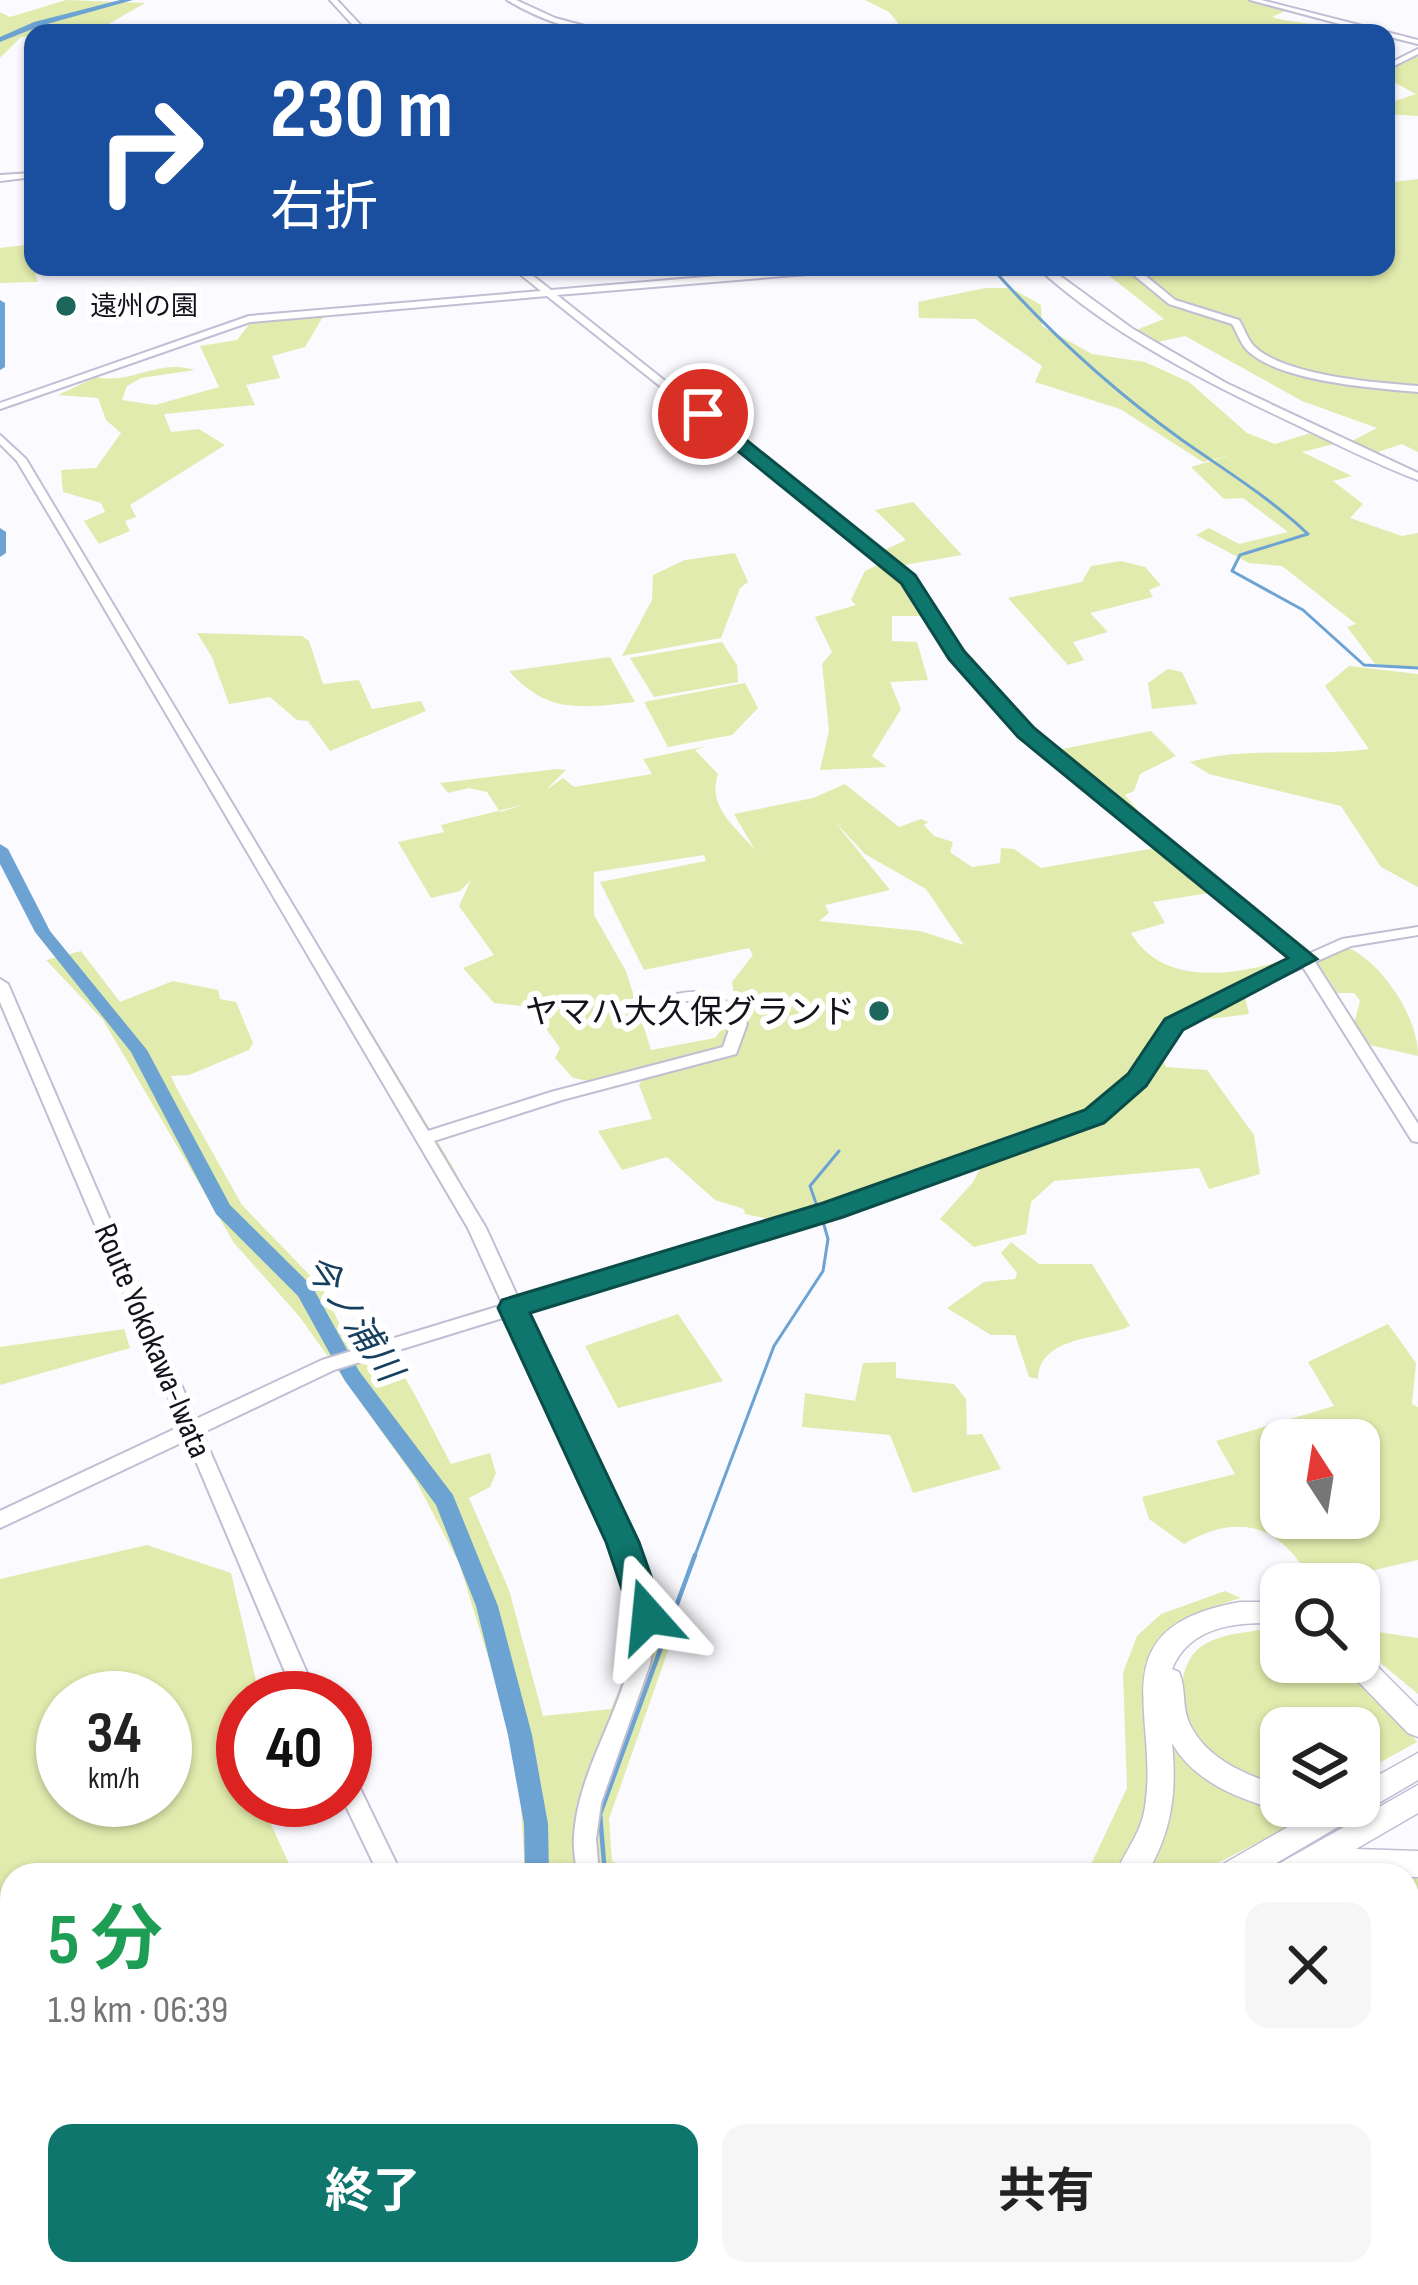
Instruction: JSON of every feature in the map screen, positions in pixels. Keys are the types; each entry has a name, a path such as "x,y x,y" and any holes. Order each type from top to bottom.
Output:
{"highway":[{"path":"1137,1863 1159,1808 1155,1684 1161,1660 1186,1631 1222,1613 1260,1612"},
{"path":"1260,1620 1205,1632 1186,1646 1169,1685 1178,1731 1195,1753 1240,1786 1260,1792"},
{"path":"1380,1671 1418,1707"},
{"path":"1377,1683 1418,1725"},
{"path":"1380,1779 1418,1765"},
{"path":"1380,1788 1418,1765"},
{"path":"1306,1863 1418,1798"},
{"path":"1251,1863 1314,1827"},
{"path":"1347,1863 1384,1863"}],"street":[{"path":"333,0 356,24"},
{"path":"510,0 570,24"},
{"path":"1253,0 1348,24"},
{"path":"528,276 908,579 956,654 1026,733 1304,959 1324,982 1418,1138"},
{"path":"0,406 235,322 359,306 554,296 762,276"},
{"path":"1053,276 1097,314 1167,359 1418,478"},
{"path":"1141,276 1172,302 1236,322 1249,347 1272,359 1336,379 1418,389"},
{"path":"0,438 21,459 69,538 477,1228 623,1542 648,1616 638,1676 587,1811 581,1842 585,1863"},
{"path":"0,1520 190,1426 328,1365 833,1210 1095,1117 1137,1080 1174,1024 1304,959 1359,938 1418,931"},
{"name":"Route Yokokawa-Iwata","path":"0,984 295,1671"},
{"path":"424,1138 557,1096 730,1051 739,1024 723,1003 702,995 682,997"},
{"path":"368,1827 385,1863"}],"green space":[{"path":"66,0 145,3 109,24 24,24 24,37 0,58 0,12 10,17"},
{"path":"865,0 1250,0 1290,9 1272,17 1316,24 899,24 889,12"},
{"path":"1418,55 1418,116 1395,115 1395,101 1416,94 1395,83 1395,67"},
{"path":"1418,179 1418,452 1402,444 1375,453 1350,442 1377,428 1302,401 1185,336 1149,344 1131,332 1164,319 1109,276 1395,276 1395,182"},
{"path":"24,245 24,276 36,276 38,282 0,283 0,248"},
{"path":"985,288 1011,288 1041,305 1042,326 1092,354 1145,362 1189,382 1247,433 1275,444 1314,432 1338,443 1302,452 1352,476 1333,481 1363,504 1350,518 1402,536 1418,533 1418,668 1375,664 1347,627 1356,624 1282,566 1249,563 1196,535 1209,528 1239,544 1288,532 1243,498 1224,499 1191,467 1231,455 1203,462 1120,409 1035,382 1042,366 975,319 919,318 918,302"},
{"path":"327,310 305,347 272,356 280,378 246,385 255,405 164,414 171,432 199,429 225,445 130,505 136,517 125,521 130,531 99,544 84,521 105,512 101,503 63,492 61,470 96,468 121,433 106,420 98,398 58,395 96,377 121,378 169,367 195,370 141,378 127,386 122,400 155,405 219,387 200,346 237,340 254,318"},
{"path":"913,502 962,555 898,566 880,552 906,540 875,510"},
{"path":"735,553 748,582 740,588 721,638 622,656 652,600 653,575 685,560"},
{"path":"1121,561 1145,567 1161,585 1149,590 1153,597 1090,613 1108,632 1073,642 1084,660 1068,665 1008,598 1082,582 1091,566"},
{"path":"880,564 905,577 925,616 892,616 892,641 917,642 928,680 890,682 901,709 872,756 887,767 820,770 829,731 822,664 832,652 815,617 856,605 851,600 865,571"},
{"path":"197,633 302,636 309,641 323,684 359,680 372,709 421,701 426,711 330,751 308,721 297,720 270,697 229,704 212,657"},
{"path":"722,642 737,665 738,682 654,697 630,658"},
{"path":"610,657 635,702 566,705 537,695 509,671"},
{"path":"1349,666 1418,674 1418,887 1381,867 1341,806 1209,774 1190,762 1233,754 1369,749 1325,686"},
{"path":"1168,669 1182,672 1197,704 1152,709 1148,683"},
{"path":"745,683 758,708 732,735 668,747 644,702"},
{"path":"1151,731 1176,756 1140,774 1134,791 1125,795 1138,811 1130,813 1053,751"},
{"path":"707,746 695,750 718,774 719,806 755,850 734,814 813,798 845,784 899,827 921,819 928,822 924,825 934,836 953,842 950,852 972,867 1000,863 1001,848 1014,849 1041,868 1155,848 1215,892 1153,902 1165,923 1131,933 1144,950 1178,969 1197,972 1238,971 1277,962 1284,966 1242,985 1249,1014 1210,1019 1201,1008 1158,1044 1166,1067 1207,1070 1254,1135 1260,1174 1209,1189 1199,1168 1054,1181 1031,1202 1026,1234 974,1247 940,1219 973,1182 992,1146 779,1221 745,1214 744,1209 715,1200 667,1157 622,1170 598,1131 652,1119 639,1085 643,1079 716,1057 589,1081 573,1078 555,1058 560,1048 534,1012 547,1009 494,1003 463,968 494,955 459,906 471,880 460,891 431,898 398,842 444,832 441,825 499,811 487,792 469,788 448,793 440,783 557,769 566,770 546,790 563,778 574,787 652,774 643,759","holes":["834,821 865,854 926,889 964,945 920,931 819,921 829,913 825,905 890,890","704,855 706,861 600,882 644,970 749,948 753,955 732,982 739,1032 726,1024 715,1038 651,1050 626,971 594,915 594,872"]},
{"path":"1345,946 1372,964 1395,992 1412,1024 1418,1056 1361,1043 1354,1023 1360,1001 1354,993 1337,993 1326,975 1305,959"},
{"path":"81,951 120,1002 173,981 218,990 220,999 236,1002 253,1043 249,1050 189,1075 171,1076 177,1089 242,1205 323,1289 349,1344 377,1377 361,1353 385,1346 451,1464 490,1453 496,1473 490,1487 469,1498 509,1590 543,1716 611,1709 636,1645 637,1593 468,1231 320,958 343,985 453,1167 616,1505 659,1616 678,1622 609,1819 612,1861 616,1863 524,1863 518,1754 459,1563 414,1477 299,1316 234,1243 103,1020 46,960"},
{"path":"1011,1242 1039,1264 1092,1264 1130,1326 1060,1347 1041,1365 1038,1379 1029,1377 1015,1335 991,1335 947,1308 984,1282 1015,1279 1017,1273 1001,1253"},
{"path":"678,1314 723,1381 618,1408 585,1346"},
{"path":"1388,1324 1416,1363 1412,1404 1418,1407 1418,1560 1380,1569 1380,1563 1300,1563 1276,1539 1380,1539 1380,1419 1290,1419 1334,1406 1308,1362"},
{"path":"124,1329 130,1348 0,1385 0,1347"},
{"path":"896,1362 896,1378 954,1384 966,1399 967,1435 982,1434 1001,1469 913,1493 890,1435 802,1427 805,1393 855,1401 863,1363"},
{"path":"1260,1428 1260,1530 1225,1528 1184,1544 1149,1519 1142,1497 1235,1474 1216,1441"},
{"path":"147,1545 231,1573 254,1671 216,1671 216,1827 272,1827 289,1863 0,1863 0,1579"},
{"path":"1225,1591 1241,1598 1181,1623 1154,1650 1145,1675 1150,1761 1140,1820 1122,1863 1092,1863 1127,1788 1123,1673 1137,1636 1161,1614"},
{"path":"1260,1630 1260,1683 1365,1683 1389,1703 1417,1742 1380,1762 1380,1707 1260,1707 1260,1782 1247,1780 1214,1758 1185,1711 1183,1676 1190,1659 1203,1645"},
{"path":"1380,1632 1418,1638 1418,1694 1380,1662"},
{"path":"1168,1730 1260,1792 1260,1827 1288,1827 1218,1863 1143,1863"}],"waterway":[{"name":"今ノ浦川","path":"37,24 129,0"},
{"name":"今ノ浦川","path":"0,40 24,30"},
{"path":"1000,276 1106,380 1308,534 1240,555 1232,571 1303,610 1364,665 1418,668"},
{"name":"今ノ浦川","path":"0,303 0,367"},
{"name":"今ノ浦川","path":"0,532 0,553"},
{"name":"今ノ浦川","path":"0,849 43,932 138,1050 223,1209 305,1291 352,1376 445,1501 487,1606 520,1735 536,1824 537,1863"},
{"path":"818,1209 810,1186 839,1151"},
{"path":"694,1558 774,1346 823,1271 828,1239 822,1218"},
{"path":"604,1863 600,1814 695,1555"}],"place":[{"name":"遠州の園","path":"66,306"},
{"name":"ヤマハ大久保グランド","path":"879,1011"}],"route":[{"path":"648,1616 644,1592 623,1542 513,1308 833,1210 1095,1117 1137,1080 1174,1024 1304,959 1026,733 956,654 908,579 703,414"}]}
